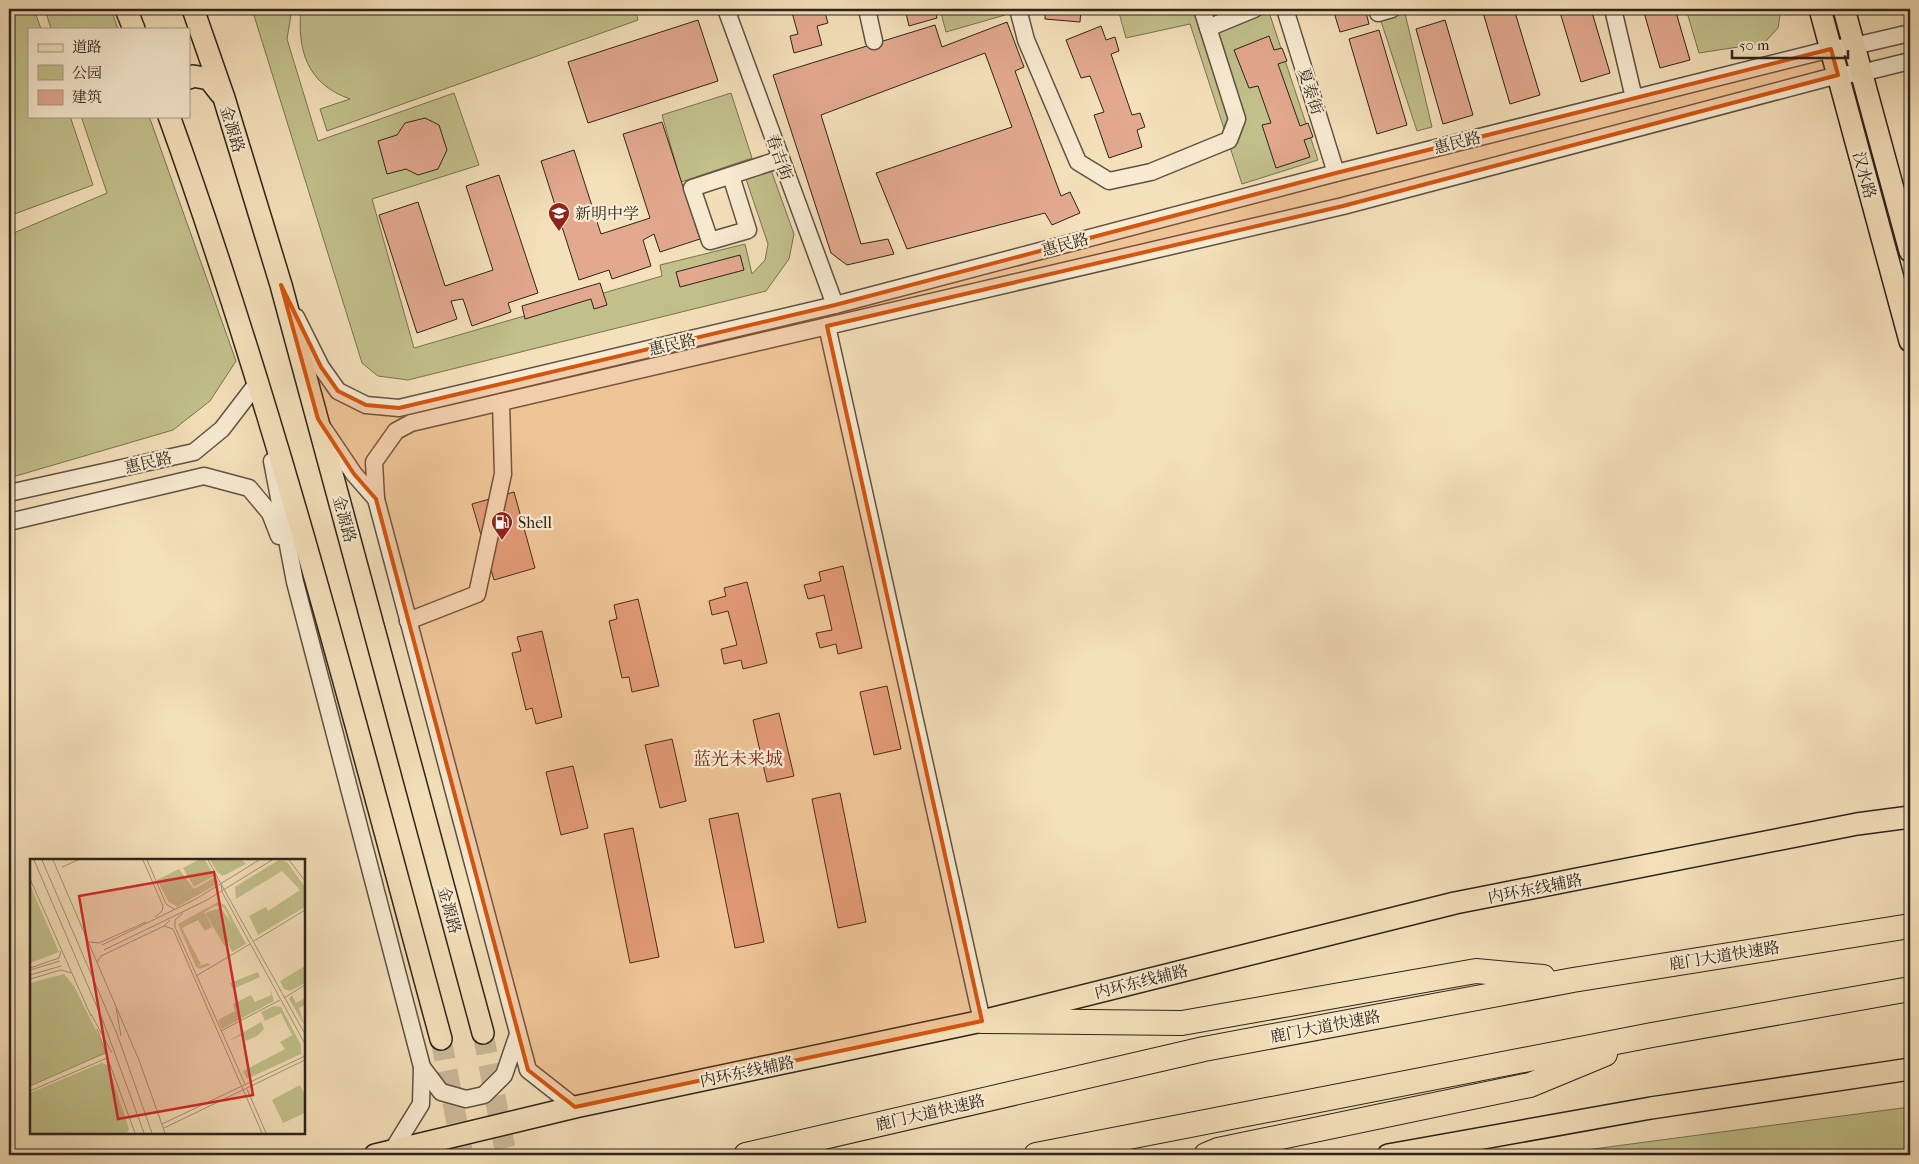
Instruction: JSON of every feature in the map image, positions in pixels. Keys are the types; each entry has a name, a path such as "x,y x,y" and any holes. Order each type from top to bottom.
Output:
{"highway":[{"name":"鹿门大道快速路","path":"746,1155 1204,1049 1572,980 1910,926"},
{"path":"982,1021 1182,1023 1476,971 1572,980"},
{"path":"1036,1155 1652,1035 1910,989"},
{"path":"1206,1155 1218,1150 1530,1085 1652,1035"}],"main road":[{"path":"126,9 134,28"},
{"name":"金源路","path":"193,9 224,98 318,419 483,1033"},
{"path":"208,51 210,9"},
{"name":"汉水路","path":"1820,9 1910,340"},
{"name":"汉水路","path":"1844,9 1910,251"},
{"path":"190,77 192,76 209,79 224,98"},
{"path":"170,118 258,382 299,518 441,1039"},
{"name":"内环东线辅路","path":"383,1153 575,1108 982,1021 1455,904 1858,824 1910,817"},
{"path":"1389,1155 1651,1108 1910,1069"}],"street":[{"name":"春吉街","path":"726,9 835,305"},
{"path":"867,9 874,41"},
{"path":"1018,9 1026,40 1078,162 1109,181 1151,172 1229,140 1237,119 1202,9"},
{"path":"1208,28 1254,9"},
{"name":"夏泰街","path":"1285,9 1336,172"},
{"path":"1613,9 1634,98"},
{"name":"惠民路","path":"280,285 321,367 338,391 366,406 399,408 835,305 1336,172 1831,48 1854,46 1910,33"},
{"name":"惠民路","path":"575,1108 528,1070 517,1037 376,499 374,462 396,431 411,423 1343,206 1838,75 1861,73 1910,61"},
{"path":"731,176 781,159"},
{"path":"827,326 982,1021"},
{"path":"258,382 293,571 422,1067 421,1104 383,1153"},
{"name":"惠民路","path":"9,494 194,452 222,430 258,382"},
{"path":"408,621 478,594 503,474 500,402"},
{"path":"318,419 354,474 376,499"},
{"path":"9,522 204,476 249,488 270,513 293,571"},
{"path":"422,1067 441,1092 466,1099 484,1095 504,1075 517,1037"}],"highlighted area":[{"path":"1831,49 1838,75 1343,206 827,326 982,1021 575,1107 528,1070 376,499 354,474 318,419 281,285 321,367 338,391 366,405 399,408 835,305 1336,173"}],"green space":[{"path":"23,9 34,9 41,28 28,28 28,118 71,118 93,185 9,216 9,13"},
{"path":"45,9 111,9 118,28 51,28"},
{"path":"252,9 292,9 287,39 318,141 454,93 479,165 372,199 414,348 662,276 660,265 745,244 752,274 765,260 768,244 746,179 771,170 794,234 789,259 766,291 408,380 378,376 362,363"},
{"path":"301,9 635,9 638,20 327,131 320,109 350,99 335,93 324,84 308,64 303,52 301,38"},
{"path":"940,9 1003,9 1005,15 946,32"},
{"path":"1118,9 1268,9 1318,160 1242,184 1190,24 1126,38"},
{"path":"1377,9 1404,9 1432,127 1417,131"},
{"path":"1686,9 1781,9 1778,28 1764,43 1699,53"},
{"path":"731,93 752,158 681,182 662,115"},
{"path":"82,118 150,118 236,361 210,401 173,430 9,478 9,235 107,193"},
{"path":"1910,1107 1910,1155 1548,1155"}],"building":[{"path":"791,9 824,9 828,23 817,26 822,45 794,53 790,36 798,34"},
{"path":"905,9 935,9 937,18 909,26"},
{"path":"1045,9 1081,9 1080,22 1045,19"},
{"path":"1333,9 1365,9 1369,24 1340,32"},
{"path":"1482,9 1514,9 1540,95 1510,104"},
{"path":"1559,9 1591,9 1610,73 1581,82"},
{"path":"1643,9 1675,9 1690,60 1660,68"},
{"path":"698,20 718,81 588,123 568,62"},
{"path":"1445,20 1473,115 1443,124 1416,29"},
{"path":"1007,22 1024,67 1015,71 1061,196 1070,192 1080,213 1052,225 1045,213 907,249 876,173 1012,127 985,53 821,115 861,244 888,239 894,254 847,265 831,253 773,75 935,25 942,47"},
{"path":"1101,26 1106,40 1115,37 1119,51 1111,54 1132,115 1140,113 1145,127 1137,130 1142,147 1109,158 1094,115 1104,112 1090,76 1081,78 1066,40"},
{"path":"1379,30 1407,125 1377,134 1349,39"},
{"path":"1269,36 1274,50 1282,48 1287,61 1278,64 1300,126 1308,123 1313,137 1304,140 1310,157 1276,168 1262,125 1271,123 1258,86 1249,88 1234,50"},
{"path":"425,118 439,125 447,150 438,169 418,175 406,169 387,174 378,141 397,135 405,123"},
{"path":"662,122 700,239 660,252 654,234 643,240 651,266 612,279 609,270 579,280 541,161 574,150 601,234 650,218 623,134"},
{"path":"499,175 538,293 508,303 511,312 472,326 463,299 451,301 457,319 417,333 379,215 418,202 445,286 493,270 466,186"},
{"path":"740,255 744,270 680,287 676,272"},
{"path":"600,283 607,305 594,309 591,299 525,319 522,306"},
{"path":"514,492 535,568 494,580 472,504"},
{"path":"843,566 862,648 838,654 836,644 820,648 816,633 832,630 824,595 808,599 804,585 821,581 819,572"},
{"path":"747,582 767,663 743,669 741,660 724,664 721,649 737,645 728,611 712,615 709,601 726,596 724,588"},
{"path":"638,599 659,686 632,692 629,677 622,678 609,621 617,619 614,605"},
{"path":"542,631 562,717 536,724 532,708 526,710 512,653 521,651 517,637"},
{"path":"887,686 901,749 874,755 860,692"},
{"path":"779,713 794,776 767,782 753,720"},
{"path":"672,739 686,801 660,808 645,745"},
{"path":"573,766 588,828 561,835 546,772"},
{"path":"840,793 866,922 838,928 812,799"},
{"path":"738,813 764,942 735,948 709,819"},
{"path":"633,828 659,957 630,963 604,834"}],"tunnel":[{"path":"483,1033 506,1155"},
{"path":"441,1039 463,1155"}],"place":[{"name":"新明中学","path":"559,232"},
{"name":"Shell","path":"502,541"}],"district":[{"name":"蓝光未来城","path":"738,759"}]}
